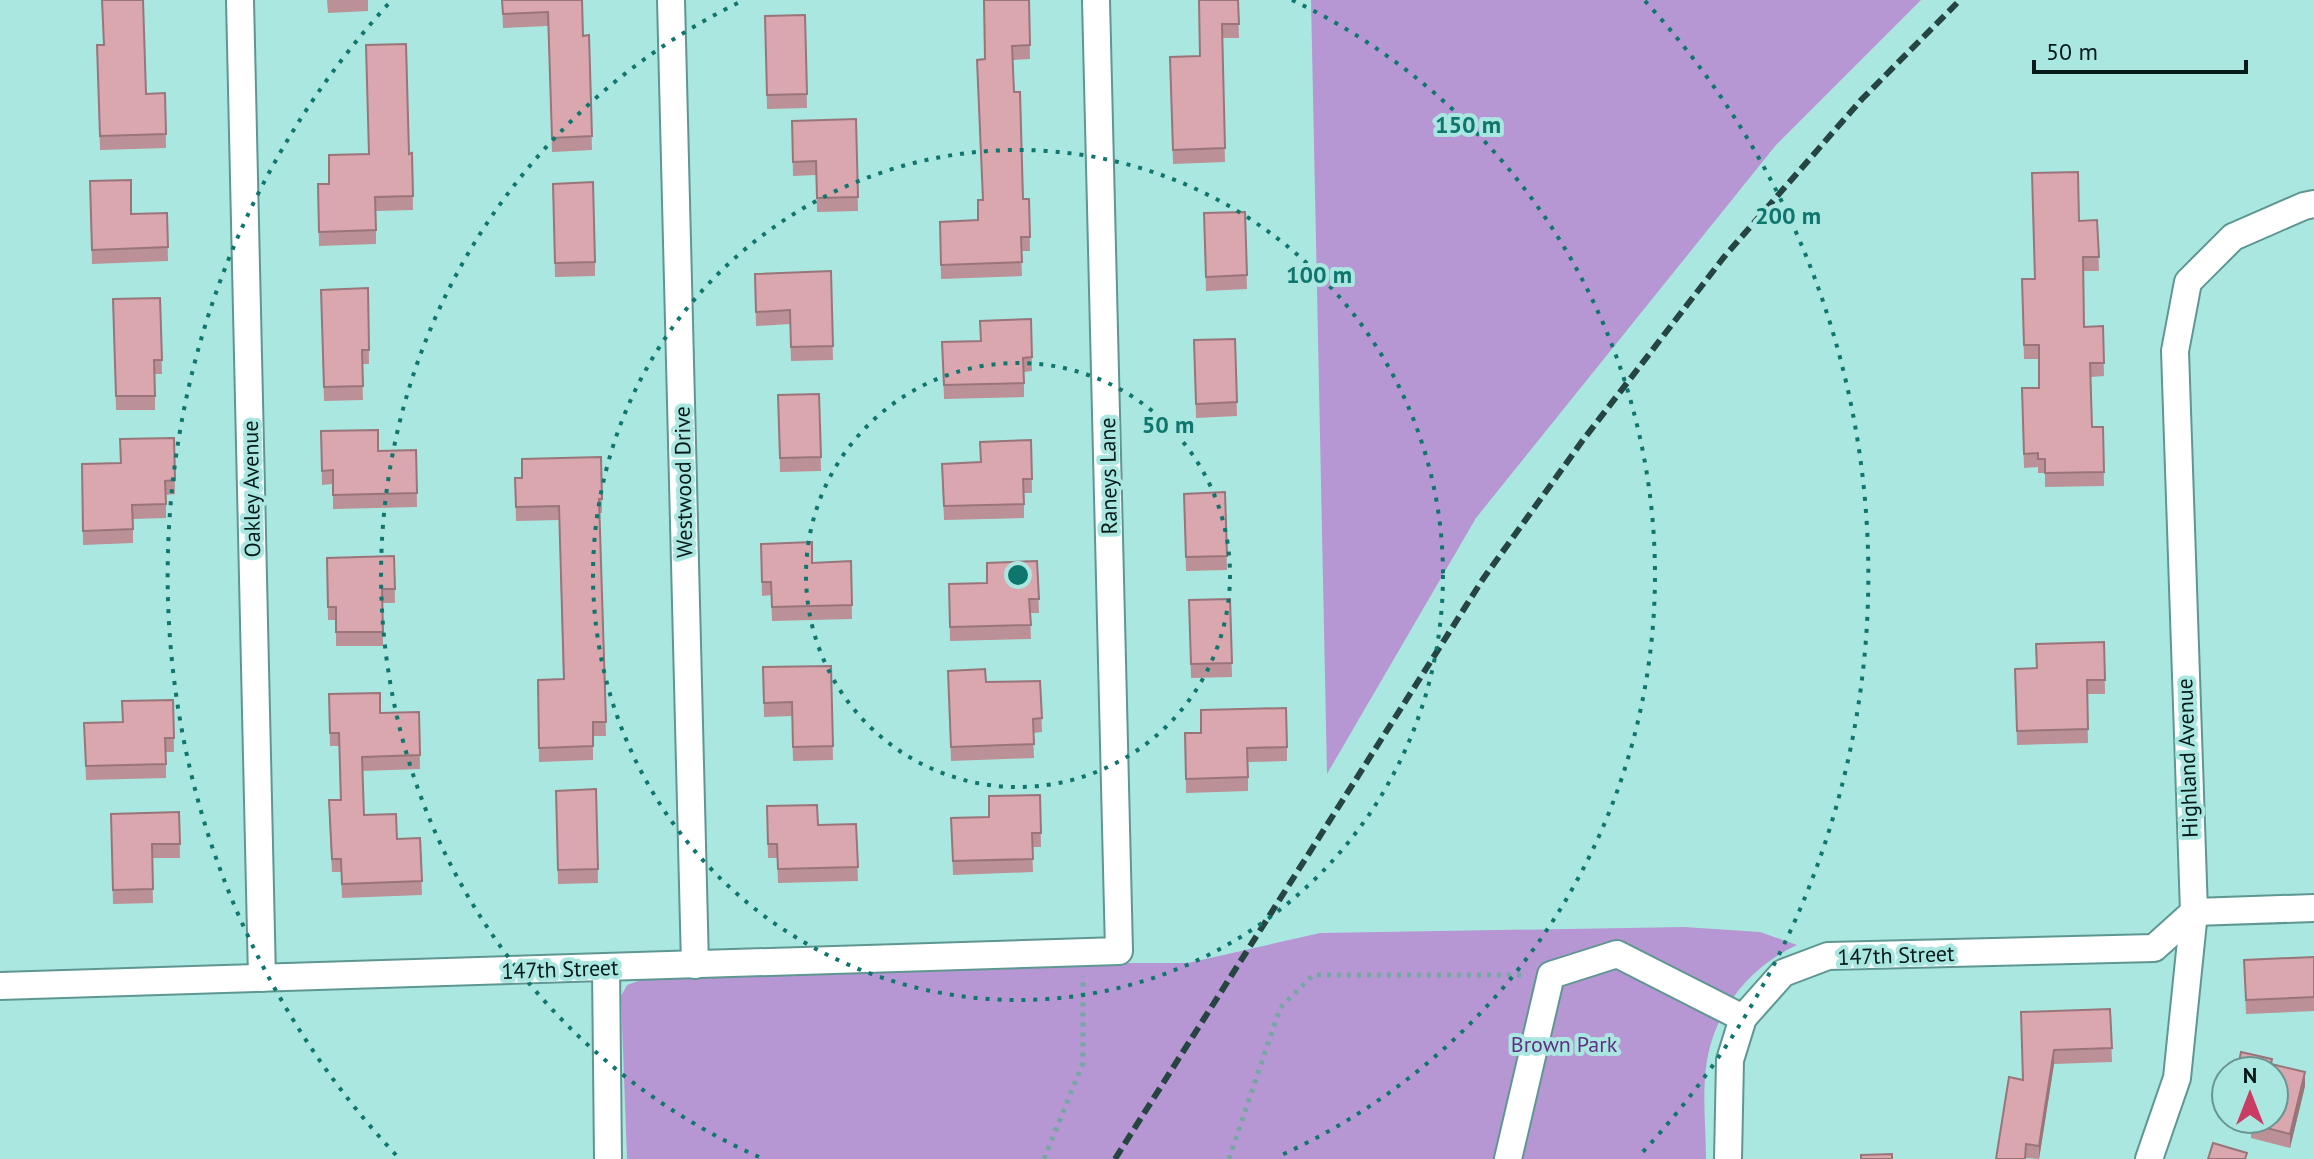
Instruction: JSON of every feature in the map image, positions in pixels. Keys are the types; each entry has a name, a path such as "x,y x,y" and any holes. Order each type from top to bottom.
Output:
{"street":[{"name":"Oakley Avenue","path":"240,0 262,978"},
{"name":"Westwood Drive","path":"671,0 695,965"},
{"name":"Raneys Lane","path":"1096,0 1119,951"},
{"name":"Highland Avenue","path":"2149,1159 2177,1078 2194,912 2175,351 2188,282 2233,237 2314,204"},
{"path":"2194,912 2314,908"},
{"name":"147th Street","path":"1743,1018 1783,973 1828,956 2154,948 2194,912"},
{"name":"147th Street","path":"0,986 1119,951"},
{"path":"1508,1159 1551,975 1617,954 1743,1018 1730,1060 1728,1159"},
{"path":"606,967 608,1159"}],"path":[{"path":"1044,1159 1083,1063 1083,953"},
{"path":"1229,1159 1280,1008 1313,975 1551,975"}],"green space":[{"path":"1311,0 1921,0 1776,145 1476,518 1327,774"},
{"name":"Brown Park","path":"1684,927 1760,932 1797,945 1778,955 1746,982 1722,1016 1708,1056 1705,1077 1706,1159 627,1159 621,996 627,985 644,979 1188,963 1320,933"}],"building":[{"path":"102,0 143,0 146,94 165,93 166,134 100,136 97,45 104,45"},
{"path":"502,0 582,0 583,36 589,35 592,136 552,138 548,12 503,14"},
{"path":"984,0 1029,0 1030,45 1012,46 1014,92 1020,92 1023,199 1029,199 1030,237 1021,237 1022,262 941,265 940,222 978,220 978,200 983,200 977,60 985,59"},
{"path":"1199,0 1238,0 1239,24 1222,24 1225,148 1173,150 1170,57 1200,56"},
{"path":"805,15 807,94 767,95 765,16"},
{"path":"406,44 413,196 375,197 376,230 319,232 318,184 329,184 329,155 369,154 366,45"},
{"path":"856,119 858,197 817,198 816,161 793,162 792,121"},
{"path":"2078,172 2079,221 2097,220 2099,257 2083,257 2084,327 2103,326 2104,363 2090,363 2092,427 2103,427 2104,472 2045,473 2045,459 2038,459 2038,453 2024,454 2022,388 2039,388 2039,345 2024,345 2022,279 2035,279 2032,173"},
{"path":"131,180 131,214 167,213 168,247 92,250 90,181"},
{"path":"593,182 595,262 555,263 553,184"},
{"path":"1245,212 1247,275 1206,277 1204,213"},
{"path":"831,271 833,346 791,347 790,310 756,312 755,274"},
{"path":"368,288 369,350 362,350 363,386 324,387 321,290"},
{"path":"160,298 162,360 154,360 155,396 116,396 113,299"},
{"path":"1031,319 1032,357 1023,358 1024,383 944,385 942,342 981,341 980,321"},
{"path":"1235,339 1237,402 1196,404 1194,340"},
{"path":"819,394 821,457 780,458 778,395"},
{"path":"378,430 378,451 416,450 417,493 333,495 333,470 322,471 321,431"},
{"path":"174,438 175,480 165,481 166,504 132,505 133,529 83,531 82,464 121,463 120,439"},
{"path":"1031,440 1032,479 1023,479 1024,504 944,506 942,464 981,462 980,442"},
{"path":"601,457 602,499 599,499 606,722 593,722 593,746 539,748 538,680 564,679 559,506 516,507 515,478 522,478 522,459"},
{"path":"1225,492 1227,556 1186,557 1184,494"},
{"path":"812,542 812,563 851,561 852,605 772,607 771,582 762,582 761,544"},
{"path":"394,556 395,589 382,589 383,632 336,632 336,607 328,607 327,558"},
{"path":"1037,561 1039,599 1029,599 1031,625 950,627 949,584 987,583 987,563"},
{"path":"1230,599 1232,663 1191,664 1189,600"},
{"path":"2104,642 2105,680 2087,680 2088,729 2017,731 2015,669 2037,668 2036,644"},
{"path":"831,666 833,746 793,747 792,702 764,703 763,667"},
{"path":"985,669 986,682 1040,681 1042,718 1033,719 1034,744 951,747 948,671"},
{"path":"380,693 380,713 419,712 420,755 362,757 364,815 396,814 397,839 420,838 422,881 342,884 341,859 332,859 329,800 341,800 339,733 330,733 329,694"},
{"path":"173,700 174,738 165,738 166,764 86,766 84,723 123,722 122,701"},
{"path":"1286,708 1287,747 1247,748 1248,777 1186,779 1185,733 1201,733 1201,710"},
{"path":"596,789 598,869 558,870 556,791"},
{"path":"1040,795 1041,833 1032,833 1033,859 953,861 951,818 989,817 989,796"},
{"path":"817,805 818,825 856,824 858,867 778,869 777,844 768,844 767,806"},
{"path":"179,812 180,844 152,844 153,889 113,890 111,814"},
{"path":"2314,957 2314,997 2246,1000 2244,960"},
{"path":"2110,1009 2112,1048 2054,1050 2039,1146 2026,1144 2025,1159 1996,1159 2009,1077 2023,1080 2021,1012"},
{"path":"2290,1068 2305,1072 2290,1134"},
{"path":"2213,1143 2247,1153 2245,1159 2208,1159"},
{"path":"1892,1154 1892,1159 1861,1159 1861,1155"}],"railway":[{"path":"1115,1159 1483,579 1583,440 1724,257 1862,99 1960,0"}]}
